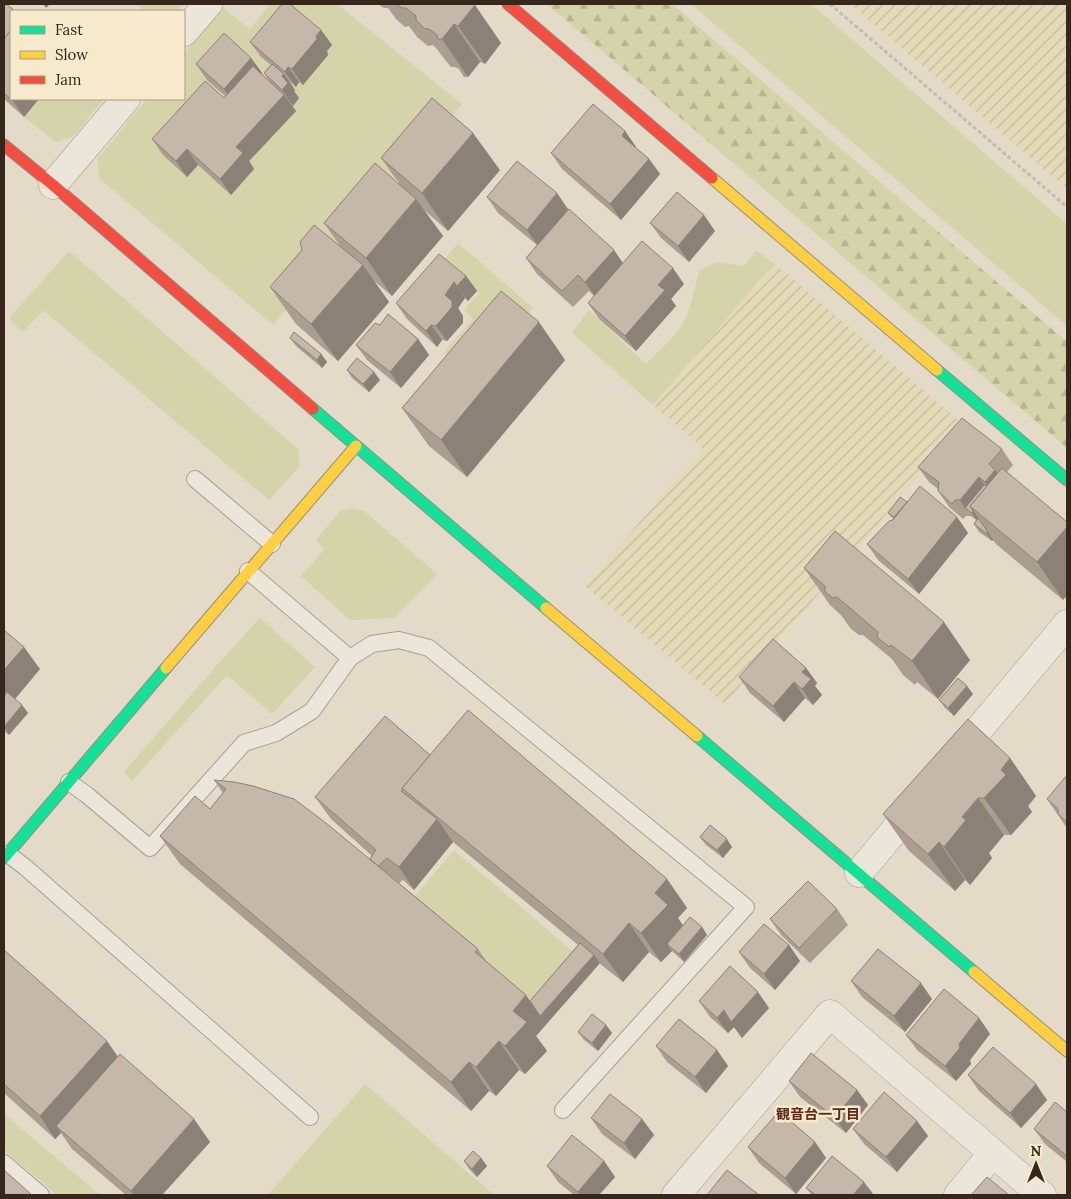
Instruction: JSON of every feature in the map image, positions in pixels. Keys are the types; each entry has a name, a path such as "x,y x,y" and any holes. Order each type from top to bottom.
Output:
{"street":[{"path":"185,31 208,4"},
{"path":"508,4 1067,480"},
{"path":"53,185 125,100"},
{"path":"4,145 1067,1051"},
{"path":"6,856 356,446"},
{"path":"859,873 1067,624"},
{"path":"676,1195 830,1014 1042,1195"},
{"path":"958,1195 993,1153"}],"lane":[{"path":"195,479 272,544"},
{"path":"248,571 350,658"},
{"path":"69,782 150,848 244,743 276,733 312,711 350,658 372,644 400,640 429,648 746,906 563,1110"},
{"path":"6,856 25,867 310,1117"},
{"path":"4,1163 41,1195"}],"path":[{"path":"830,4 1067,207"}],"shaded area":[{"path":"850,4 1067,4 1067,189"},
{"path":"774,263 963,424 725,704 585,586 703,448 653,405"}],"green space":[{"path":"135,4 183,4 178,10 143,10"},
{"path":"270,4 337,4 462,104 273,325 100,179 97,159 146,100 185,100 185,53 222,7 250,29"},
{"path":"547,4 672,4 1067,342 1067,448"},
{"path":"691,4 811,4 1067,224 1067,326"},
{"path":"39,100 103,100 73,137 56,142 24,117"},
{"path":"458,243 533,308 472,378 443,353 473,319 464,310 480,293 443,261"},
{"path":"69,251 298,449 300,466 269,500 43,310 23,332 9,318"},
{"path":"756,251 774,263 653,405 572,333 589,310 646,364 673,337 685,320 699,271 716,262 744,266"},
{"path":"351,508 364,511 437,574 394,618 350,620 301,576 325,549 316,540 340,511"},
{"path":"260,618 315,667 272,714 227,675 132,781 124,772"},
{"path":"454,850 577,955 533,1005 411,901"},
{"path":"365,1084 494,1195 268,1195"},
{"path":"4,1114 100,1195 57,1195 4,1150"}],"building":[{"path":"4,4 6,4 14,10 10,10 10,31 4,39"},
{"path":"282,4 290,4 321,30 316,36 317,39 292,69 288,67 285,72 250,42"},
{"path":"396,4 475,5 458,26 454,24 442,39 438,39 437,35 429,29 425,29 416,20 416,16 406,8"},
{"path":"10,31 10,98 4,93 4,39"},
{"path":"224,33 251,58 224,89 196,64"},
{"path":"272,64 284,74 282,76 288,83 282,90 264,73"},
{"path":"253,66 284,95 236,147 243,153 220,179 187,149 176,161 152,139 205,81 224,98"},
{"path":"432,98 473,133 422,193 381,158"},
{"path":"593,104 625,131 622,136 649,159 610,204 551,153"},
{"path":"517,161 557,193 527,230 487,197"},
{"path":"375,163 416,199 366,258 324,223"},
{"path":"677,192 704,215 678,246 650,223"},
{"path":"569,209 614,250 585,282 578,275 562,291 526,258"},
{"path":"314,225 363,265 311,324 270,287 302,250 300,242"},
{"path":"642,241 673,268 658,285 665,290 625,336 588,303"},
{"path":"439,254 466,276 457,286 454,282 445,295 452,301 452,307 436,326 431,325 426,331 396,303"},
{"path":"501,291 539,322 441,440 402,408"},
{"path":"388,314 418,339 390,372 356,345 375,323 380,325"},
{"path":"294,332 321,354 317,360 290,338"},
{"path":"357,358 374,372 363,384 347,370"},
{"path":"962,418 1002,449 989,464 995,470 985,482 979,477 960,500 955,500 952,504 938,491 939,482 918,467"},
{"path":"1002,468 1067,522 1067,527 1037,562 970,506"},
{"path":"984,485 987,486 970,506 973,511 972,513 965,508"},
{"path":"920,486 957,517 908,579 867,544 889,521 893,520"},
{"path":"900,497 907,502 894,517 888,513"},
{"path":"978,518 988,532 986,533 974,524"},
{"path":"835,531 944,622 912,661 877,637 878,632 837,597 833,598 825,592 825,586 804,568"},
{"path":"4,630 24,647 4,670"},
{"path":"773,639 806,668 802,672 811,679 802,689 794,682 773,706 739,677"},
{"path":"958,678 967,686 948,708 939,700"},
{"path":"7,692 22,705 4,727 4,696"},
{"path":"468,710 667,879 655,893 668,905 641,933 629,923 603,954 402,788"},
{"path":"385,716 430,755 401,791 437,819 399,867 387,858 378,866 370,859 376,850 315,797"},
{"path":"968,719 1010,758 1001,770 1006,775 984,798 978,798 962,817 966,820 944,847 939,842 928,854 883,814"},
{"path":"1067,775 1067,822 1058,814 1058,809 1047,799"},
{"path":"214,780 253,786 294,799 326,823 478,949 475,952 526,995 513,1011 527,1022 505,1046 499,1041 476,1067 469,1062 451,1082 160,836 195,796 210,809 226,789"},
{"path":"710,825 727,839 717,850 700,837"},
{"path":"808,881 837,909 799,948 770,919"},
{"path":"690,917 702,927 679,954 667,944"},
{"path":"764,924 789,945 764,974 739,952"},
{"path":"580,943 594,955 540,1016 530,1001"},
{"path":"878,949 921,983 894,1016 851,981"},
{"path":"4,950 107,1041 40,1116 4,1084"},
{"path":"730,966 758,992 731,1022 724,1010 717,1018 699,1001"},
{"path":"944,989 979,1018 959,1044 960,1048 945,1066 906,1035"},
{"path":"592,1014 606,1025 592,1043 578,1032"},
{"path":"679,1019 717,1050 695,1077 656,1046"},
{"path":"993,1047 1036,1084 1010,1113 968,1075"},
{"path":"811,1053 857,1090 835,1118 789,1081"},
{"path":"120,1054 194,1119 131,1191 56,1126"},
{"path":"884,1092 917,1121 886,1157 853,1129"},
{"path":"610,1094 642,1119 624,1143 591,1118"},
{"path":"1055,1102 1067,1112 1067,1156 1034,1129"},
{"path":"779,1111 815,1142 785,1178 748,1147"},
{"path":"572,1135 604,1161 578,1192 547,1166"},
{"path":"473,1151 481,1158 472,1169 464,1161"},
{"path":"832,1156 864,1182 853,1195 816,1195 806,1188"},
{"path":"4,1170 32,1195 4,1195"},
{"path":"727,1170 759,1195 707,1195"},
{"path":"987,1177 1009,1195 971,1195"}],"traffic: fast":[{"path":"937,370 1067,480"},
{"path":"313,409 546,608"},
{"path":"4,858 166,668"},
{"path":"697,736 974,972"}],"traffic: slow":[{"path":"712,178 937,370"},
{"path":"166,668 356,446"},
{"path":"546,608 697,736"},
{"path":"974,972 1067,1051"}],"traffic: jam":[{"path":"508,4 712,178"},
{"path":"4,145 313,409"}],"district":[{"name":"観音台一丁目","path":"818,1114"}]}
